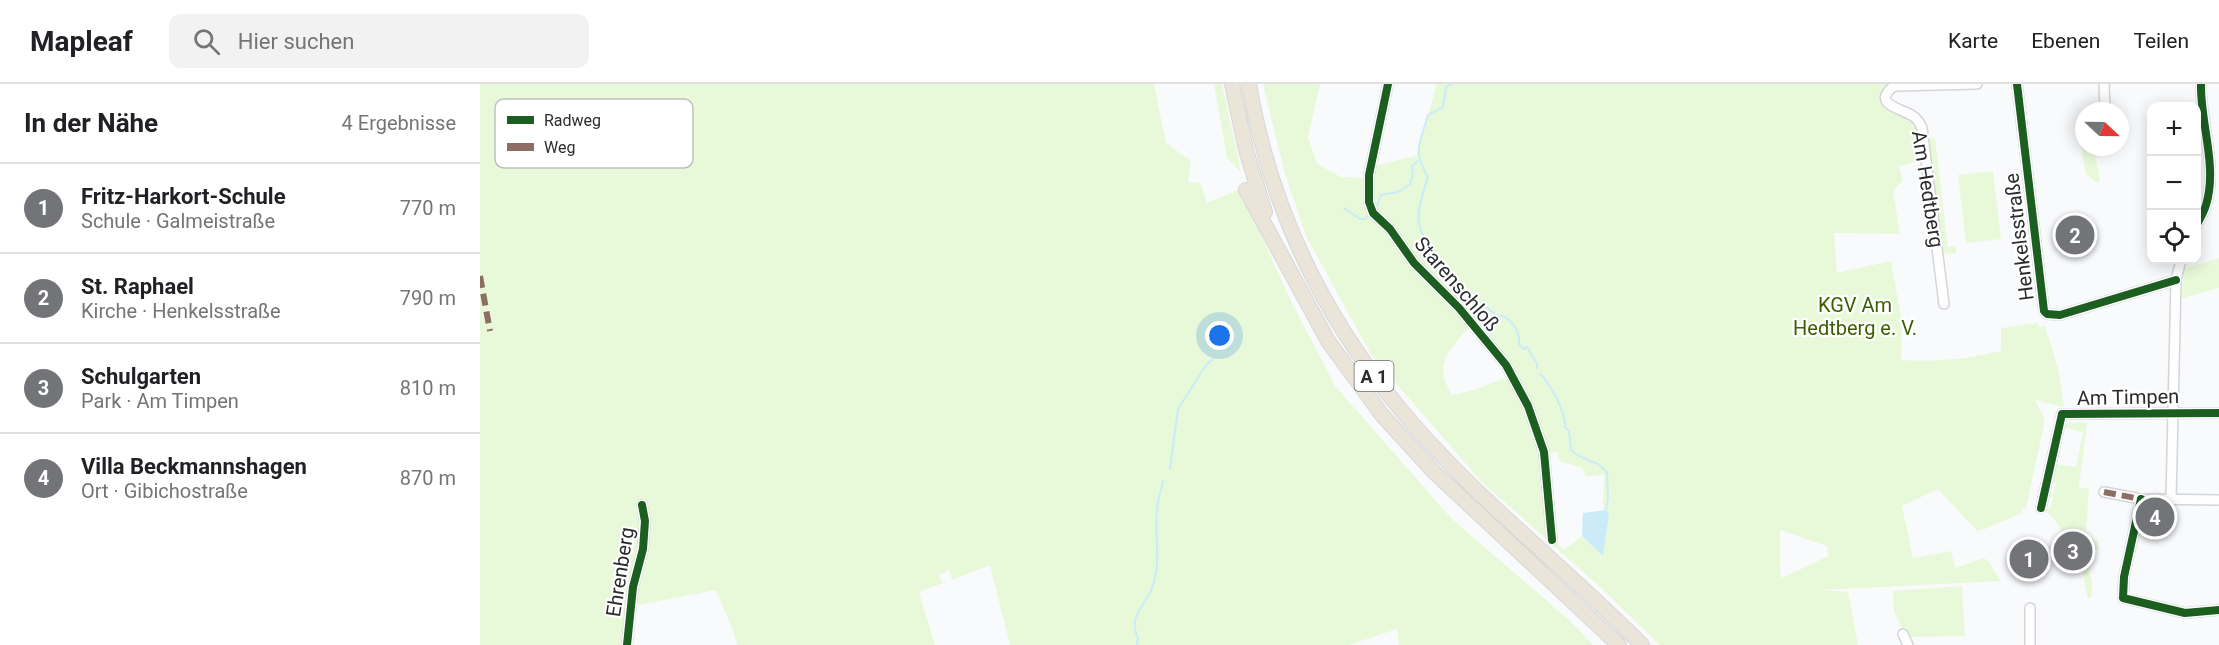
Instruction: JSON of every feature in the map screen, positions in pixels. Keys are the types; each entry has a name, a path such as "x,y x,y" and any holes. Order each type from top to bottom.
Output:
{"highway":[{"name":"A 1","path":"1232,84 1246,150 1275,242 1328,340 1382,415 1434,472 1619,645"},
{"name":"A 1","path":"1249,84 1268,164 1295,243 1334,318 1361,360 1402,412 1454,467 1546,544 1565,571 1642,645"},
{"path":"1246,190 1275,242"}],"street":[{"name":"Starenschloß","path":"1388,84 1369,175 1369,202 1373,213 1390,229 1414,263 1459,308 1506,365 1528,406 1544,452 1546,544"},
{"path":"1919,85 1977,84"},
{"name":"Henkelsstraße","path":"2017,84 2044,311 2047,314 2060,315 2176,280"},
{"path":"2104,84 2104,102"},
{"path":"2200,84 2209,167 2208,198 2201,214"},
{"name":"Am Hedtberg","path":"1919,85 1894,86 1887,91 1887,102 1918,121 1925,138 1944,304"},
{"path":"2171,500 2176,280 2180,264"},
{"name":"Am Timpen","path":"2041,508 2062,414 2219,413"},
{"path":"2104,492 2141,499 2219,500"},
{"path":"2141,499 2124,578 2123,598 2185,613 2219,610"},
{"name":"Ehrenberg","path":"627,645 633,587 643,549 645,521 642,505"},
{"path":"2030,608 2030,645"},
{"path":"1904,634 1908,645"}],"green space":[{"path":"480,84 1154,84 1166,143 1191,161 1188,183 1200,182 1207,203 1240,189 1290,299 1335,386 1451,518 1570,621 1593,645 1399,645 1397,629 1349,645 1010,645 990,565 952,580 949,570 939,575 943,583 919,592 935,645 737,645 716,590 628,607 626,645 480,645"},
{"path":"1214,84 1222,84 1241,172 1227,158"},
{"name":"KGV Am Hedtberg e. V.","path":"1263,84 1320,84 1308,137 1317,164 1341,177 1366,178 1373,166 1416,156 1437,84 1888,84 1882,94 1884,102 1916,123 1921,140 1935,138 1948,247 1956,246 1956,253 1941,254 1922,159 1899,167 1903,180 1893,191 1900,234 1834,233 1837,273 1891,261 1902,323 1901,360 1952,359 2001,351 2001,328 2038,323 2039,327 2045,326 2059,372 2064,407 2035,400 2045,420 2026,508 2021,509 2022,513 1977,531 1938,489 1902,506 1913,558 1951,551 1955,568 1984,558 2001,581 1820,590 1848,592 1858,645 1660,645 1600,587 1481,481 1372,356 1306,236 1285,174","holes":["1471,325 1511,375 1477,389 1452,395 1444,374 1446,357","1557,452 1560,461 1582,468 1586,476 1604,475 1603,510 1606,510 1603,556 1582,536 1564,550 1552,539 1543,454","1780,530 1827,546 1828,556 1782,578"]},
{"path":"2083,156 2095,156 2100,182 2097,183 2086,174"},
{"path":"1993,171 2001,239 1966,243 1958,175"},
{"path":"2219,258 2219,288 2182,298 2183,269"},
{"path":"2087,422 2079,487 2089,489 2086,532 2090,538 2097,541 2099,548 2088,556 2091,560 2089,570 2092,596 2088,599 2083,559 2065,560 2062,532 2045,508 2050,509 2053,498 2047,496 2048,493 2053,494 2056,483 2051,481 2057,458 2056,464 2076,467 2083,432 2063,427 2068,423"},
{"path":"1962,586 1965,636 1906,637 1894,611 1893,591"}],"water":[{"path":"1606,510 1609,514 1603,556 1582,536 1583,513"}],"waterway":[{"path":"1452,84 1446,87 1443,107 1428,115 1420,140 1420,160 1428,177 1420,206 1419,224 1426,241 1434,249 1435,253 1430,260 1433,268 1441,272 1442,278 1449,284 1457,281 1462,283 1464,292 1471,292 1476,300 1495,315 1509,320 1516,329 1519,344 1524,349 1527,347 1537,368"},
{"path":"1377,207 1381,195 1398,192 1411,184 1412,166 1418,161"},
{"path":"1344,208 1360,219 1365,219 1369,215"},
{"path":"1170,469 1178,409 1206,365 1213,359"},
{"path":"1540,374 1557,399 1565,427 1569,431 1571,450 1598,464 1607,472 1606,510"},
{"path":"1137,645 1136,618 1152,588 1157,568 1156,519 1163,481"}],"marked path":[{"path":"480,276 490,331"},
{"path":"2104,492 2141,499"}],"cycle path":[{"path":"1388,84 1369,175 1369,202 1373,213 1390,229 1414,263 1459,308 1506,365 1528,406 1544,452 1552,540"},
{"path":"2017,84 2044,311 2047,314 2060,315 2176,280"},
{"path":"2201,84 2210,175 2206,205 2201,217"},
{"path":"2041,508 2062,414 2219,413"},
{"path":"2141,499 2124,577 2123,598 2185,613 2219,610"},
{"path":"627,645 633,587 643,549 645,521 642,505"}],"place":[{"name":"St. Raphael","path":"2075,235"},
{"name":"Villa Beckmannshagen","path":"2155,517"},
{"name":"Schulgarten","path":"2073,551"},
{"name":"Fritz-Harkort-Schule","path":"2029,559"}]}
